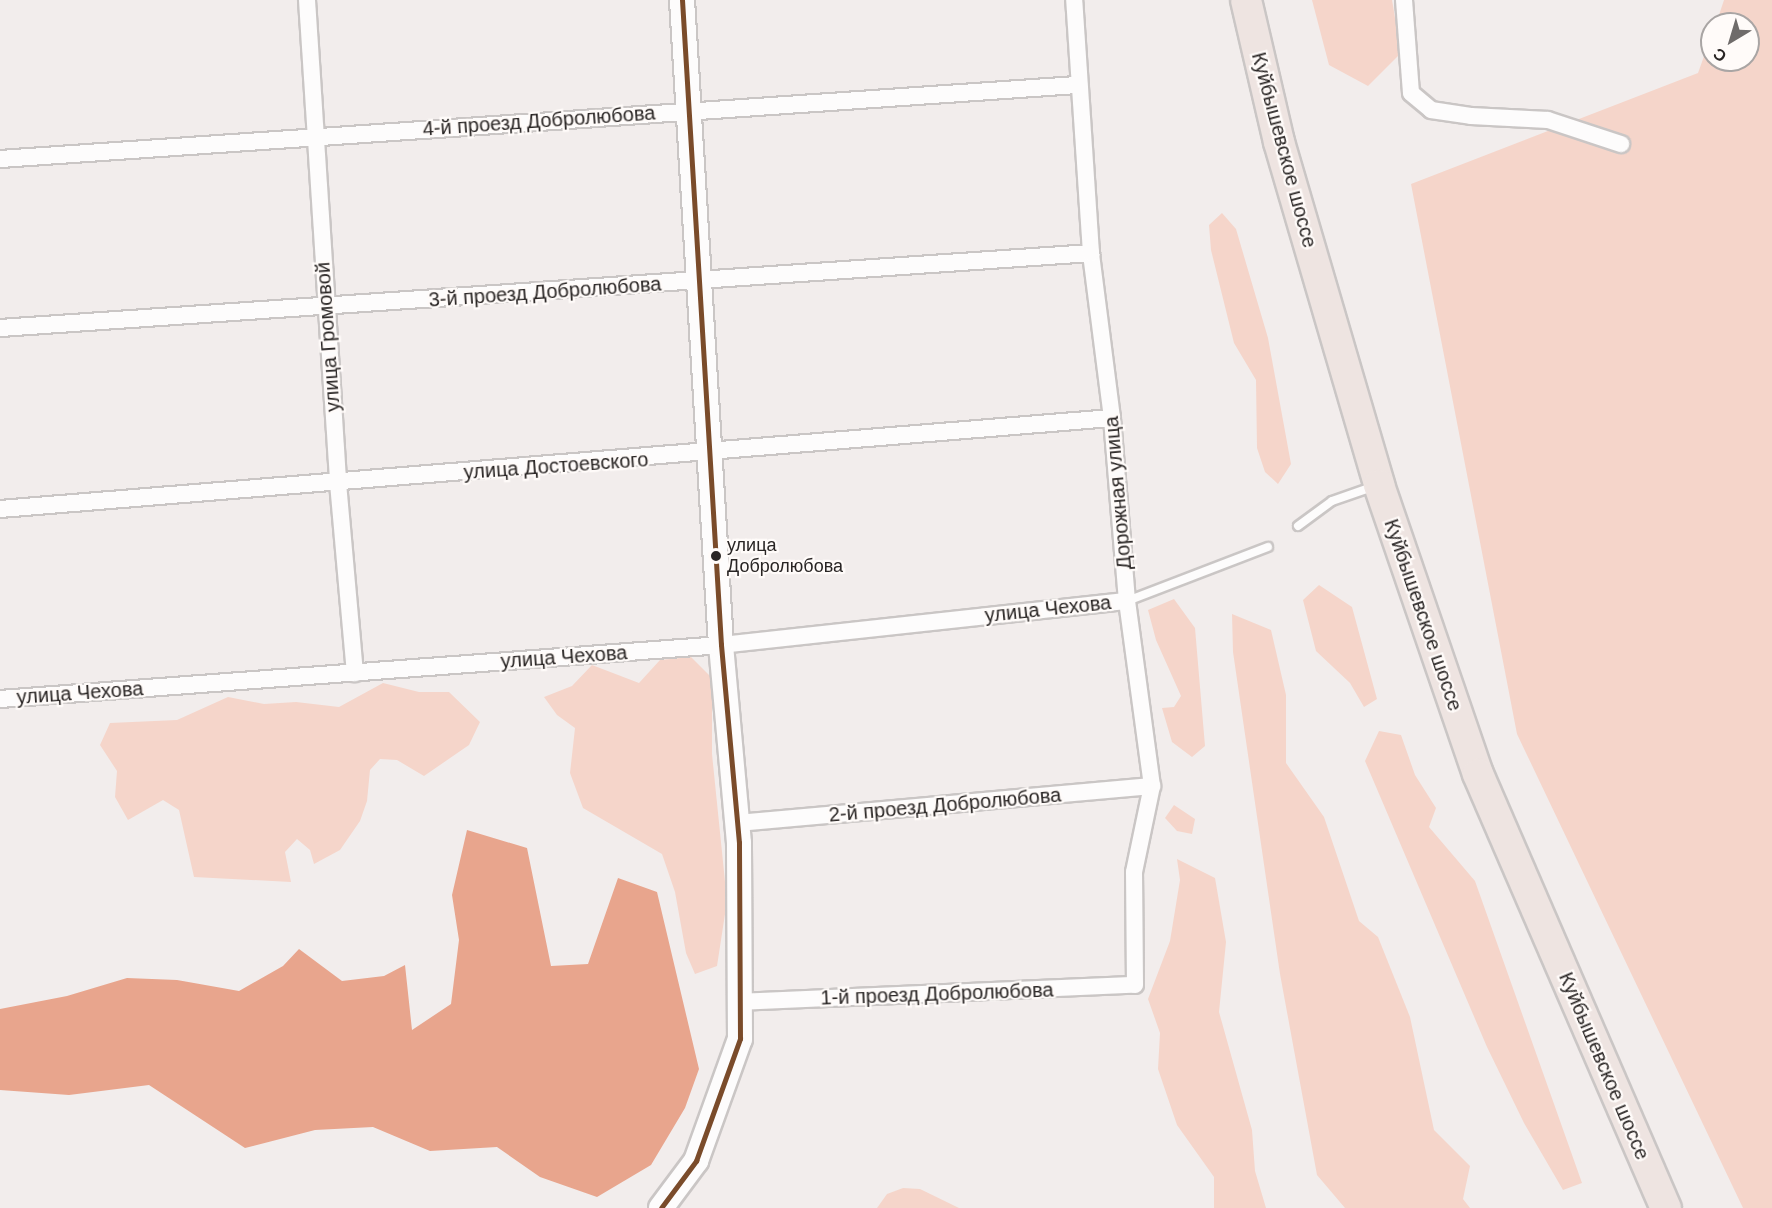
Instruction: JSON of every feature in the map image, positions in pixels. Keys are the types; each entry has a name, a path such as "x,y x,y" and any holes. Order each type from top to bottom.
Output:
{"highway":[{"name":"Куйбышевское шоссе","path":"1246,0 1279,142 1379,485 1478,774 1666,1208"}],"street":[{"name":"улица Громовой","path":"307,0 338,483 355,672"},
{"path":"661,1208 696,1161 740,1039 737,823 721,645 682,0"},
{"name":"Дорожная улица","path":"1074,0 1077,85 1091,253 1112,418 1127,601 1152,786 1134,872 1135,985"},
{"path":"1404,0 1411,93 1431,110 1548,120 1621,144"},
{"name":"4-й проезд Добролюбова","path":"0,159 1077,85"},
{"name":"3-й проезд Добролюбова","path":"0,328 699,282 1091,253"},
{"name":"улица Достоевского","path":"0,509 710,454 1112,418"},
{"name":"улица Чехова","path":"0,699 721,645 1127,601"},
{"name":"2-й проезд Добролюбова","path":"737,823 1152,786"},
{"name":"1-й проезд Добролюбова","path":"740,1002 1135,985"}],"lane":[{"path":"1298,526 1332,501 1379,485"},
{"path":"1127,601 1268,547"}],"shaded area":[{"path":"1312,0 1392,0 1401,53 1368,86 1329,65"},
{"path":"1724,0 1772,0 1772,1208 1743,1208 1517,734 1411,184 1698,73 1700,67 1700,72 1760,72 1760,12 1720,12"},
{"path":"1222,213 1236,229 1268,338 1291,464 1278,484 1265,472 1257,448 1256,380 1234,343 1211,250 1209,225"},
{"path":"1319,585 1352,607 1377,699 1364,707 1350,683 1316,651 1303,600"},
{"path":"1174,599 1195,628 1205,746 1192,757 1172,742 1162,708 1174,707 1181,696 1156,640 1148,610"},
{"path":"1232,614 1271,630 1286,695 1286,763 1324,817 1359,921 1378,937 1410,1017 1434,1130 1470,1166 1463,1199 1470,1208 1345,1208 1317,1175 1280,974 1233,652"},
{"path":"691,657 712,678 712,754 727,901 717,966 695,974 686,953 675,892 662,854 583,808 570,773 575,728 557,715 544,697 572,686 592,665 639,683 660,660"},
{"path":"383,683 419,692 449,692 480,722 469,745 424,776 397,760 380,759 370,770 367,801 360,821 340,850 314,864 310,850 297,839 285,852 291,882 194,877 179,810 163,800 128,820 115,797 117,771 100,745 110,723 177,720 228,697 264,704 296,702 339,707"},
{"path":"1379,731 1401,735 1415,775 1436,808 1429,827 1475,881 1582,1183 1563,1190 1524,1123 1487,1047 1365,761"},
{"path":"1174,805 1195,819 1192,834 1177,831 1165,818"},
{"path":"467,830 527,848 551,966 588,964 618,878 657,892 699,1069 685,1108 651,1165 597,1197 540,1177 497,1147 430,1151 373,1127 315,1130 245,1148 149,1085 69,1095 0,1090 0,1009 67,996 127,978 177,980 239,991 283,966 299,949 342,981 384,976 405,965 412,1030 451,1004 459,940 452,895"},
{"path":"1177,859 1215,878 1226,942 1219,1012 1252,1130 1255,1171 1266,1208 1214,1208 1214,1177 1177,1125 1158,1069 1160,1033 1148,999 1170,941 1180,880"},
{"path":"903,1188 920,1189 959,1208 877,1208 887,1194"}],"transit line":[{"path":"661,1208 696,1161 740,1039 739,843 721,645 682,0"}],"place":[{"name":"улица Добролюбова","path":"716,556"}]}
